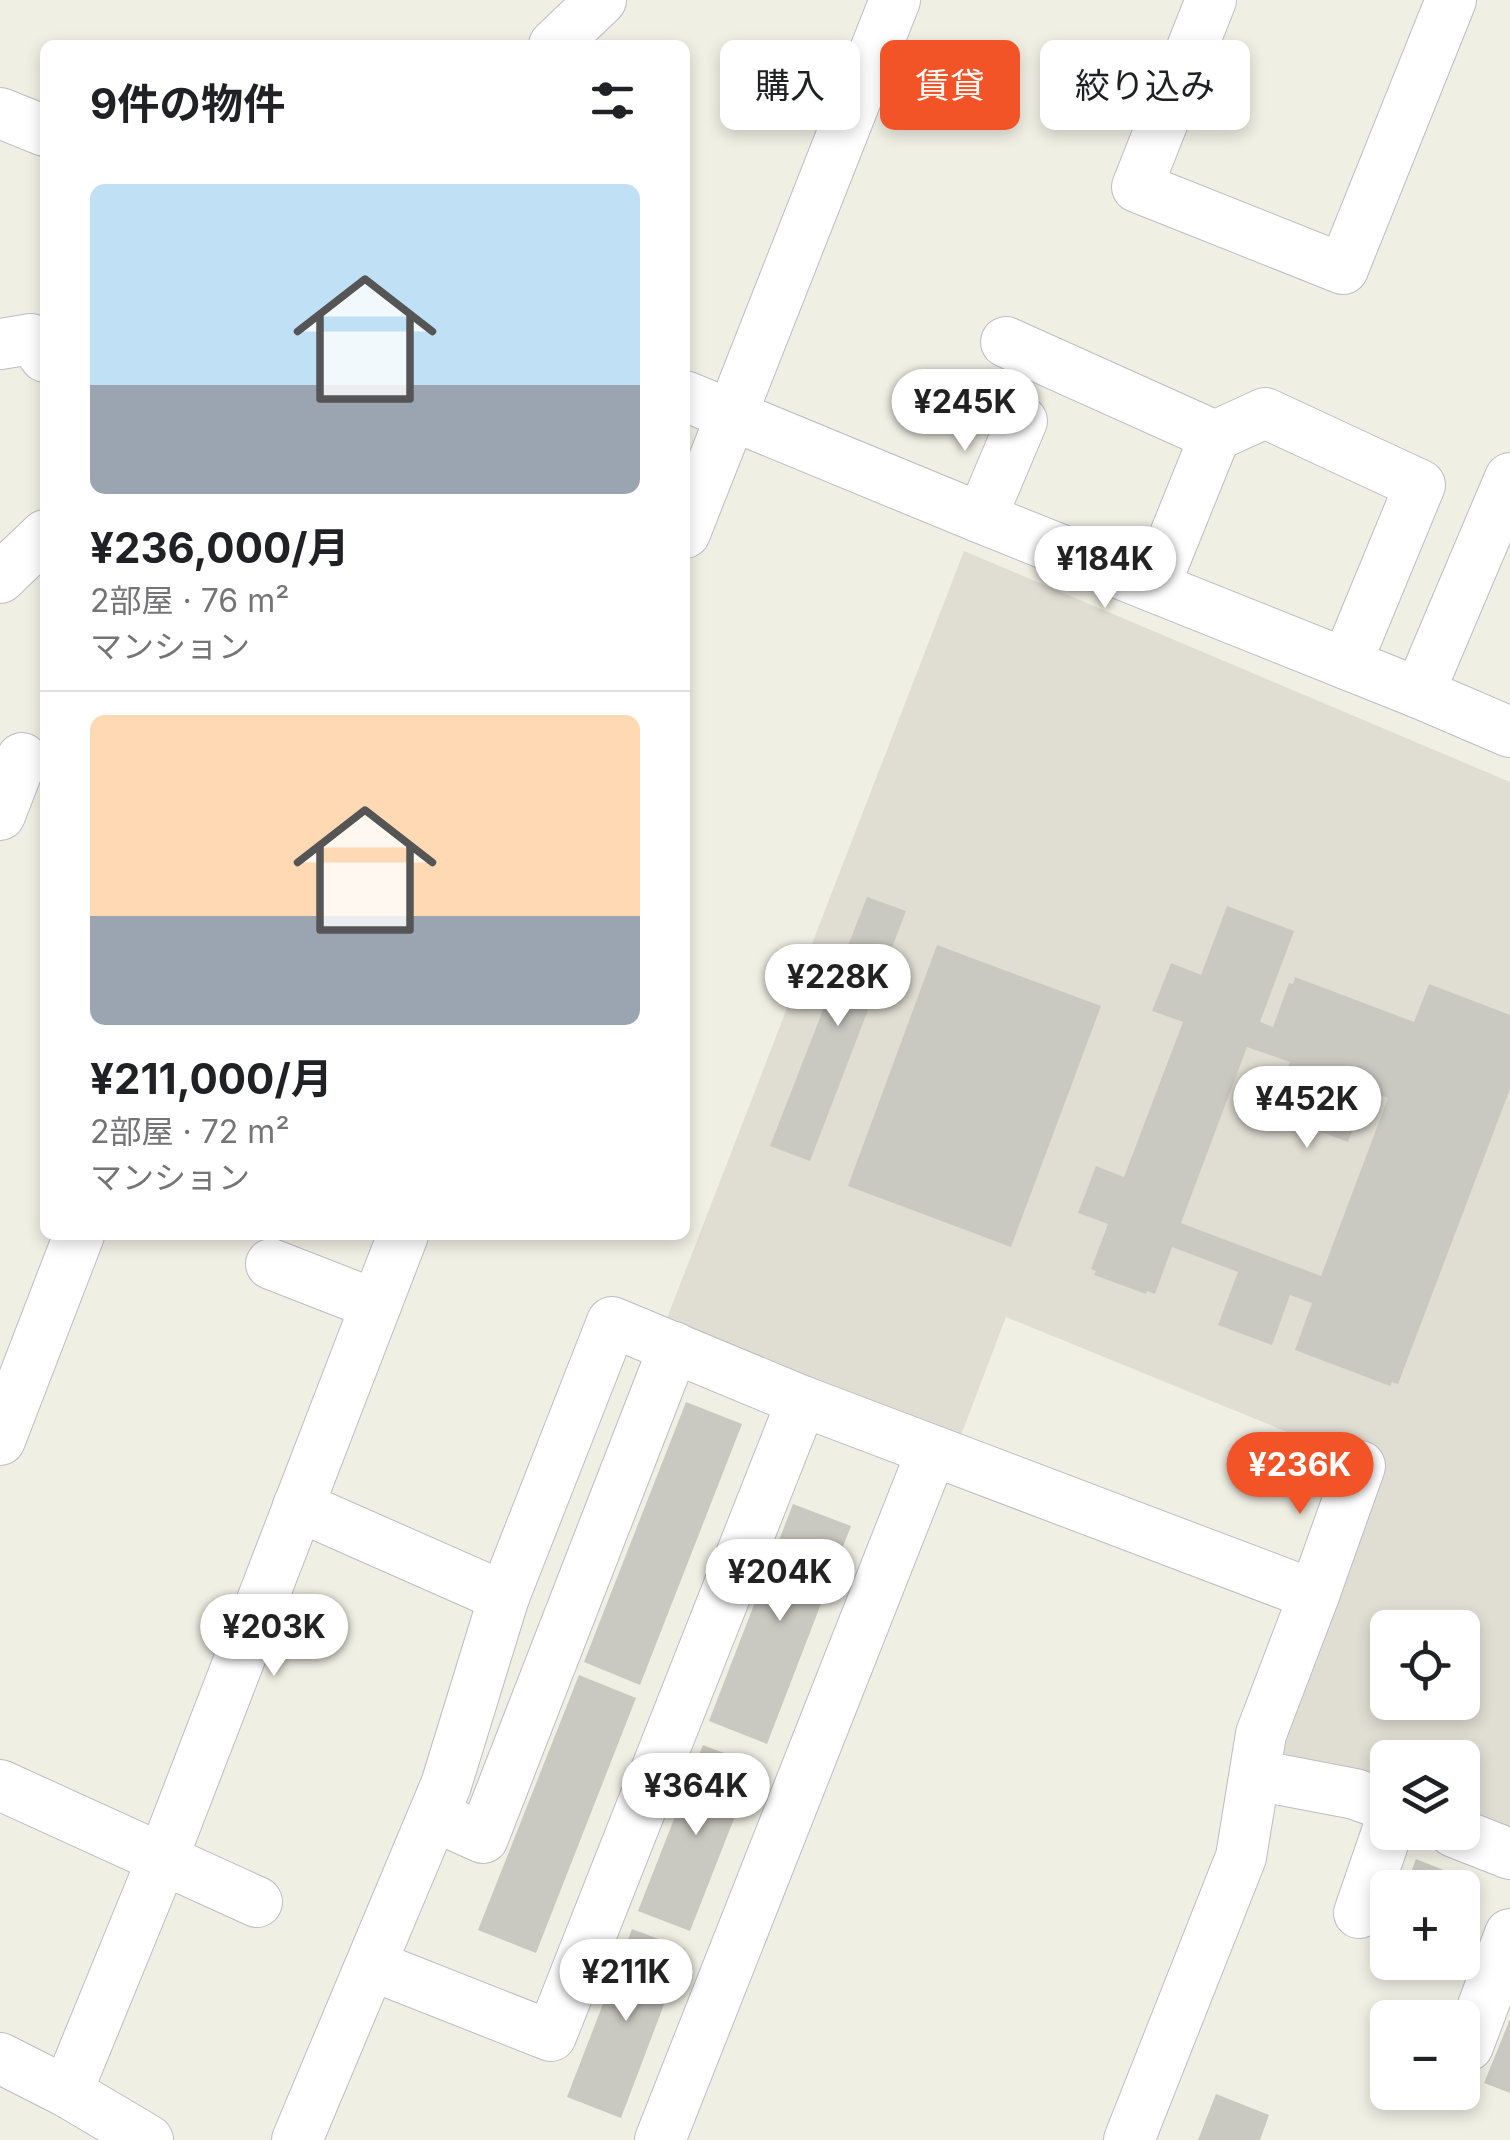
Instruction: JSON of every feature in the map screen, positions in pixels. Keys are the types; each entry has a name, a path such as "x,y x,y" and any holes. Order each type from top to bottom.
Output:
{"street":[{"path":"559,40 601,0"},
{"path":"690,520 895,0"},
{"path":"1211,0 1137,187 1342,268 1451,0"},
{"path":"0,113 40,129"},
{"path":"0,344 31,339 40,351"},
{"path":"1006,342 1215,436"},
{"path":"690,398 1510,732"},
{"path":"1154,587 1215,436 1265,413 1420,485 1346,664"},
{"path":"981,518 1022,421"},
{"path":"1419,693 1510,478"},
{"path":"0,578 40,540"},
{"path":"0,815 22,758"},
{"path":"0,1440 77,1240"},
{"path":"67,2092 162,1860 401,1240"},
{"path":"271,1264 376,1304"},
{"path":"297,2140 446,1786 504,1597 612,1322 802,1401 1314,1594"},
{"path":"434,1816 484,1838 674,1348"},
{"path":"371,1965 551,2036 802,1401"},
{"path":"660,2140 932,1451"},
{"path":"1129,2140 1241,1857 1262,1734 1360,1466"},
{"path":"298,1506 504,1597"},
{"path":"1256,1776 1370,1799"},
{"path":"0,1785 257,1902"},
{"path":"1480,1842 1510,1854"},
{"path":"1359,1913 1381,1850"},
{"path":"1480,2014 1510,1934"},
{"path":"0,2058 148,2140"}],"shaded area":[{"path":"964,551 1510,782 1510,1835 1480,1824 1480,1740 1370,1740 1370,1783 1289,1759 1277,1745 1380,1470 1006,1317 958,1443 664,1326"}],"building":[{"path":"867,897 906,911 810,1161 770,1146"},
{"path":"1227,906 1294,931 1260,1022 1273,1027 1289,983 1293,984 1295,977 1414,1022 1429,984 1510,1015 1510,1089 1398,1384 1392,1382 1390,1386 1295,1350 1312,1303 1290,1295 1272,1345 1218,1325 1238,1272 1172,1247 1155,1294 1094,1275 1096,1271 1091,1269 1108,1224 1078,1213 1096,1166 1124,1177 1183,1022 1152,1011 1171,963 1201,975","holes":["1247,1047 1290,1062 1271,1113 1348,1142 1367,1090 1388,1098 1321,1276 1181,1223"]},
{"path":"937,945 1101,1006 1011,1247 848,1186"},
{"path":"686,1402 742,1424 640,1685 584,1662"},
{"path":"793,1504 851,1526 767,1744 709,1721"},
{"path":"579,1675 636,1698 536,1953 478,1930"},
{"path":"703,1745 755,1765 690,1931 638,1911"},
{"path":"1416,1859 1444,1870 1412,1870"},
{"path":"632,1929 685,1949 621,2118 567,2097"},
{"path":"1510,2019 1510,2093 1484,2083"},
{"path":"1216,2094 1269,2115 1260,2140 1198,2140"}]}
